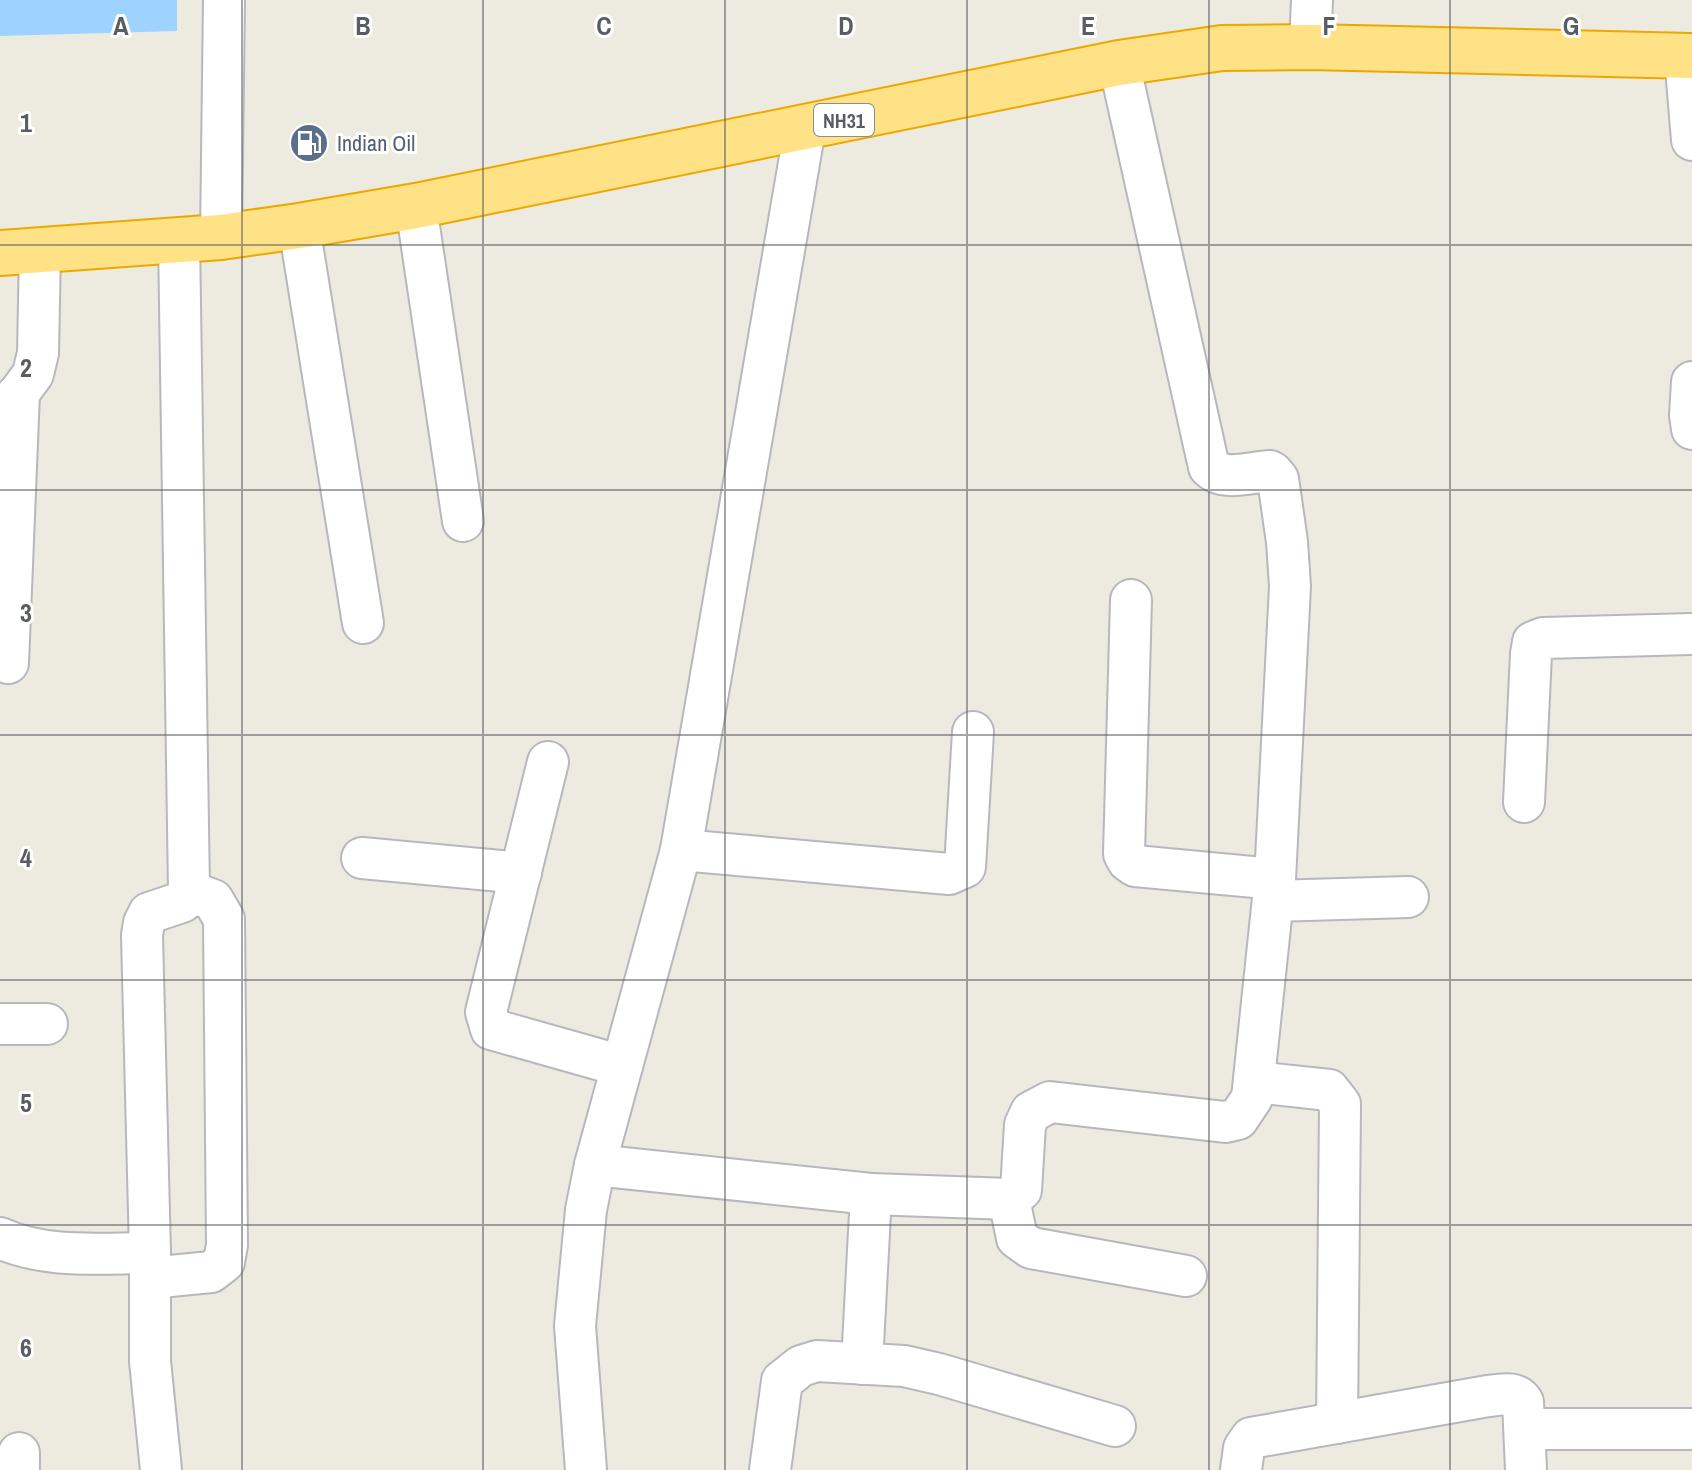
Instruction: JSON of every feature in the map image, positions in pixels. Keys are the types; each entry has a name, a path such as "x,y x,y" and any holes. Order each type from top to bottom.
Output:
{"highway":[{"name":"NH31","path":"20,252 200,238 299,226 416,206 1119,63 1222,48 1310,47 1688,56"}],"street":[{"path":"161,1470 150,1361 142,935 149,913 182,902 189,891 200,238 224,0"},
{"path":"1310,47 1312,0"},
{"path":"1688,56 1692,140"},
{"path":"595,1165 871,1194 1009,1199 1021,1190 1025,1125 1031,1112 1050,1102 1225,1122 1238,1119 1252,1098 1274,890 1290,586 1287,542 1278,479 1273,473 1224,475 1213,472 1209,467 1119,63"},
{"path":"586,1470 575,1326 586,1210 595,1165 681,850 805,128"},
{"path":"416,206 463,521"},
{"path":"299,226 363,623"},
{"path":"8,663 10,403 33,374 38,353 20,252"},
{"path":"1692,382 1692,429"},
{"path":"1131,600 1124,854 1128,861 1135,866 1274,890 1408,897"},
{"path":"1524,802 1533,642 1543,638 1692,634"},
{"path":"681,850 949,874 965,867 973,732"},
{"path":"548,762 486,1012 491,1029 622,1066"},
{"path":"362,858 521,873"},
{"path":"0,1238 18,1247 49,1253 150,1266 211,1272 224,1262 227,1245 224,919 213,900 189,891"},
{"path":"0,1024 47,1024"},
{"path":"1254,1082 1329,1090 1340,1104 1337,1423"},
{"path":"862,1364 871,1194"},
{"path":"1009,1199 1017,1238 1031,1248 1186,1276"},
{"path":"770,1470 782,1381 801,1366 817,1361 904,1366 1115,1426"},
{"path":"1241,1470 1244,1448 1251,1438 1514,1394 1523,1402 1526,1470"},
{"path":"1525,1429 1692,1429"}],"water":[{"path":"0,0 177,0 177,31 0,36"}],"place":[{"name":"Indian Oil","path":"309,143"}]}
